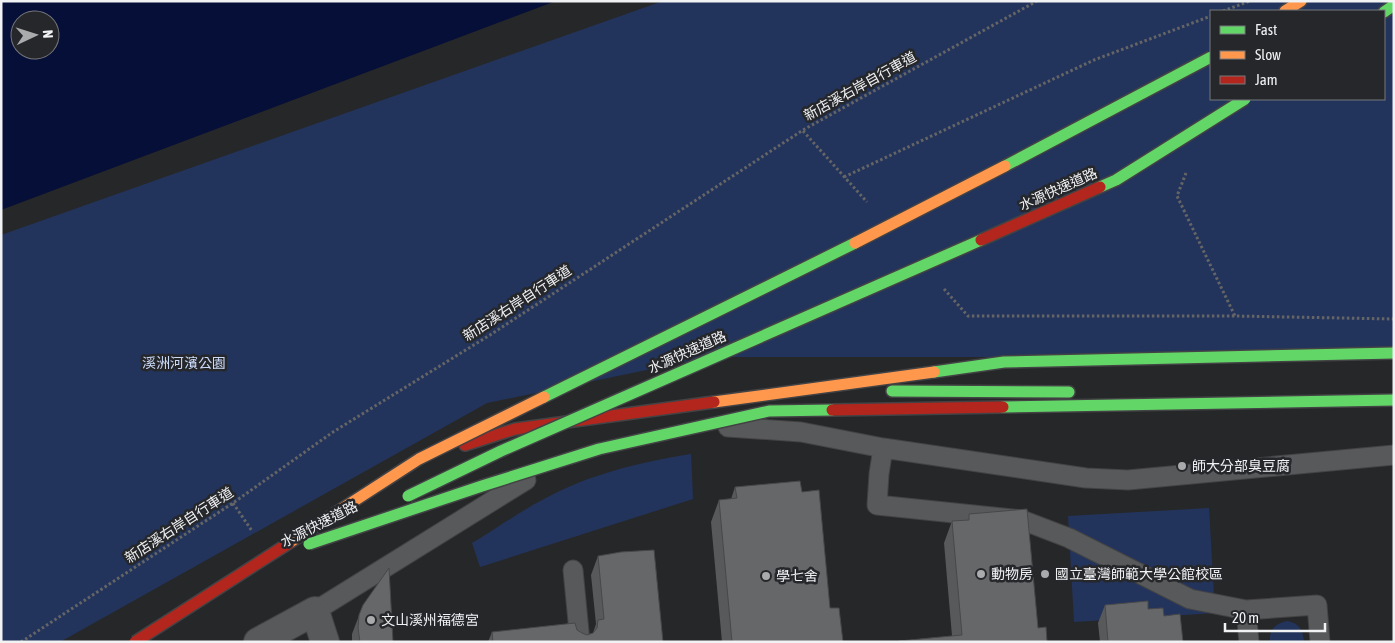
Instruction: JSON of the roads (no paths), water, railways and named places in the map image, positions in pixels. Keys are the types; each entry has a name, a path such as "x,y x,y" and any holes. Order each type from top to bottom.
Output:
{"highway":[{"path":"1287,10 1301,1"},
{"path":"419,460 924,210 1210,57"},
{"name":"水源快速道路","path":"145,642 309,544 500,451 1116,180 1243,100"},
{"path":"419,460 515,429 1004,362 1394,353"},
{"path":"803,389 987,393 1085,392"},
{"path":"309,544 599,449 769,411 1394,400"},
{"name":"水源快速道路","path":"135,642 419,460"}],"street":[{"path":"258,642 315,611 325,642"}],"lane":[{"path":"315,611 527,479 607,446 666,431 728,427 801,432 883,448 1086,478 1128,480 1394,455"},
{"path":"883,448 878,474 877,505 1022,520 1069,538 1190,599 1246,610 1316,605 1320,642"},
{"path":"572,570 580,642"},
{"path":"1246,610 1249,642"}],"place":[{"name":"師大分部臭豆腐","path":"1182,466"},
{"name":"動物房","path":"981,574"},
{"name":"國立臺灣師範大學公館校區","path":"1045,574"},
{"name":"學七舍","path":"766,576"},
{"name":"文山溪州福德宮","path":"371,620"}],"park label":[{"name":"溪洲河濱公園","path":"184,363"}]}
